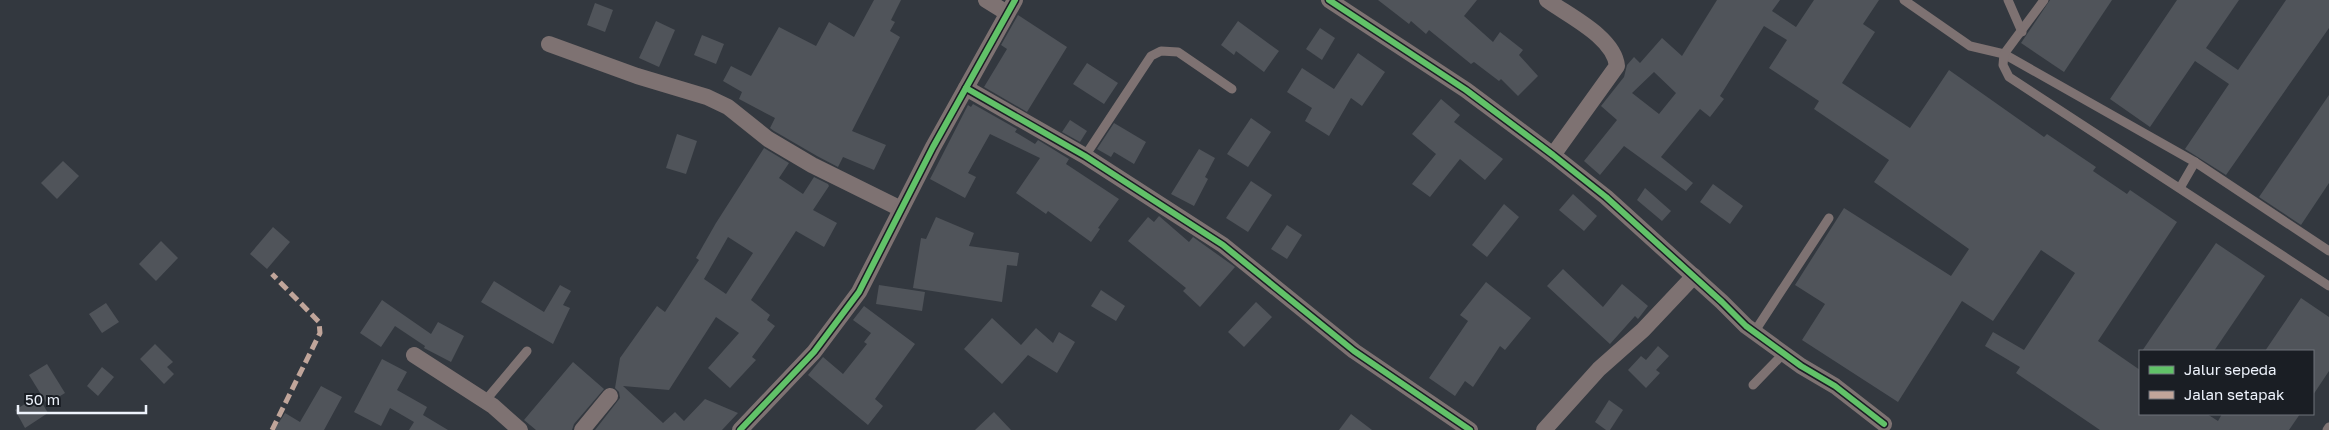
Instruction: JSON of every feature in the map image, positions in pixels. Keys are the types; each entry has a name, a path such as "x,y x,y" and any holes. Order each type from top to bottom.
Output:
{"street":[{"path":"740,430 814,352 859,292 901,209 1011,6 986,0"},
{"path":"1329,0 1466,90 1553,155 1606,197 1694,276 1746,326 1801,366 1835,386 1884,424"},
{"path":"1547,0 1605,40 1616,57 1617,66 1553,155"},
{"path":"550,44 721,103 744,118 768,139 812,165 901,209"},
{"path":"966,88 1085,156 1223,245 1354,351 1470,430"},
{"path":"1544,430 1598,369 1643,330 1694,276"},
{"path":"414,355 485,401 520,430"},
{"path":"582,430 610,396"}],"lane":[{"path":"1904,0 1970,46 2004,54 2195,162 2329,252"},
{"path":"2008,0 2022,32"},
{"path":"2044,0 2004,54 2003,65 2009,77 2329,286"},
{"path":"1085,156 1151,56 1161,51 1178,52 1232,89"},
{"path":"2180,188 2195,162"},
{"path":"1755,331 1829,218"},
{"path":"485,401 527,352"},
{"path":"1753,385 1784,353"}],"building":[{"path":"874,0 901,0 891,20 895,22 890,31 900,37 852,131 886,145 874,170 843,157 838,167 774,131 770,128 775,118 739,99 742,92 723,81 731,66 751,76 779,27 816,46 829,22 854,37"},
{"path":"1378,0 1477,0 1464,16 1493,42 1500,32 1523,50 1519,55 1538,76 1518,96 1501,79 1499,81 1474,62 1471,64 1429,30 1426,34 1411,21 1409,24"},
{"path":"1717,0 1780,0 1772,11 1796,27 1814,0 1879,0 1863,24 1875,32 1842,83 1910,128 1949,70 2044,137 2047,134 2096,167 2093,171 2127,194 2130,190 2177,222 2098,341 2139,369 2139,415 2209,415 2218,421 2221,415 2299,415 2289,430 2100,430 2016,373 2020,367 1985,346 1993,332 2024,350 2075,273 2041,250 1993,321 1962,301 1898,402 1802,340 1825,304 1795,285 1844,208 1951,276 1969,249 1874,182 1889,160 1814,109 1819,101 1769,68 1787,40 1764,26 1720,96 1724,99 1710,117 1700,109 1661,157 1693,183 1686,191 1624,146 1600,175 1584,161 1617,120 1601,106 1624,77 1627,65 1634,57 1640,63 1662,38 1682,56","holes":["1654,72 1676,93 1659,114 1632,93"]},
{"path":"2050,0 2112,0 2064,72 2021,43"},
{"path":"2177,0 2239,0 2206,48 2238,70 2286,0 2329,0 2329,28 2226,175 2185,149 2229,84 2195,61 2150,127 2110,99"},
{"path":"595,3 613,10 605,32 587,25"},
{"path":"1018,15 1067,47 1027,112 984,87 1007,49 1001,45"},
{"path":"656,21 675,30 659,67 639,58"},
{"path":"1238,21 1279,51 1264,72 1236,51 1234,55 1221,45"},
{"path":"1320,28 1335,38 1322,60 1306,49"},
{"path":"702,35 724,44 716,64 694,55"},
{"path":"1358,53 1385,72 1362,106 1351,98 1329,136 1305,121 1312,108 1287,92 1302,68 1334,89"},
{"path":"1087,63 1118,83 1104,104 1073,84"},
{"path":"2329,95 2329,183 2301,225 2259,197"},
{"path":"1441,99 1460,115 1454,122 1503,159 1485,180 1460,159 1430,197 1412,184 1436,154 1412,134"},
{"path":"973,104 1017,129 1015,132 1035,144 1038,140 1069,159 1066,164 1119,199 1098,228 1100,229 1091,242 1048,211 1046,214 1016,193 1040,158 990,134 968,173 976,177 965,198 930,179 968,105 971,107"},
{"path":"1251,118 1271,132 1248,167 1227,154"},
{"path":"1070,120 1087,131 1080,142 1062,132"},
{"path":"1114,123 1146,142 1134,164 1114,152 1111,157 1097,149"},
{"path":"677,134 697,141 686,174 666,168"},
{"path":"764,148 789,163 779,178 803,194 814,177 828,184 829,186 813,210 837,223 824,247 796,231 751,300 770,315 767,320 775,326 752,357 756,360 730,388 708,368 739,333 716,317 669,390 623,386 663,423 675,412 684,421 705,399 738,413 722,430 595,430 620,398 619,392 615,388 620,358 657,306 665,312 699,260 696,258","holes":["728,237 753,253 726,294 704,279"]},
{"path":"1199,149 1215,158 1205,177 1208,179 1194,206 1171,194"},
{"path":"63,161 79,176 57,199 41,183"},
{"path":"1251,181 1272,195 1248,232 1226,218"},
{"path":"1713,184 1743,206 1730,224 1700,202"},
{"path":"1645,188 1671,211 1662,221 1637,200"},
{"path":"1573,194 1597,216 1584,231 1559,210"},
{"path":"1504,204 1519,217 1487,257 1472,245"},
{"path":"1159,216 1189,242 1193,237 1235,267 1200,307 1183,291 1186,288 1128,241 1148,217 1154,222"},
{"path":"936,217 974,233 969,246 1019,253 1017,266 1007,265 1002,302 913,288 921,238 926,239"},
{"path":"1287,225 1302,235 1287,259 1271,249"},
{"path":"273,227 290,242 267,269 250,254"},
{"path":"161,241 178,258 156,281 139,264"},
{"path":"2216,243 2265,276 2215,350 2143,350"},
{"path":"1563,269 1603,307 1622,284 1648,306 1638,319 1635,316 1610,344 1547,286"},
{"path":"494,281 544,312 560,285 571,291 563,305 570,308 553,344 481,302"},
{"path":"1486,282 1531,318 1505,350 1500,346 1473,387 1465,381 1455,396 1429,378 1468,321 1460,315"},
{"path":"879,285 925,292 922,311 876,304"},
{"path":"1101,290 1125,306 1116,321 1091,306"},
{"path":"2301,298 2329,317 2329,371 2314,394 2314,350 2266,350"},
{"path":"382,300 431,334 438,322 464,336 451,362 424,348 425,346 395,326 381,347 360,333"},
{"path":"1256,302 1272,317 1244,347 1228,332"},
{"path":"106,303 119,322 102,333 89,314"},
{"path":"864,306 915,344 875,399 883,406 868,425 808,375 823,357 843,374 867,344 864,342 871,333 853,320"},
{"path":"992,318 1021,345 1036,328 1053,343 1059,332 1075,342 1057,373 1028,355 1002,384 964,349"},
{"path":"155,344 173,362 167,367 174,374 164,384 140,359"},
{"path":"1658,346 1669,356 1656,370 1660,373 1646,388 1628,370 1641,356 1646,360"},
{"path":"382,359 407,372 397,390 427,407 423,415 448,430 409,430 414,422 390,408 381,426 354,412"},
{"path":"573,362 604,389 574,424 572,430 536,430 524,420"},
{"path":"47,364 65,393 47,404 29,375"},
{"path":"102,367 114,377 98,396 87,386"},
{"path":"321,386 342,397 324,430 274,430 285,413 300,422"},
{"path":"38,396 48,413 25,428 15,410"},
{"path":"1609,400 1623,410 1610,430 1606,430 1595,422"},
{"path":"994,412 1011,430 975,430"},
{"path":"1351,414 1372,430 1339,430"}],"marked path":[{"path":"272,274 319,322 320,333 272,430"}],"cycle path":[{"path":"740,430 814,352 859,292 933,147 1015,0"},
{"path":"1329,0 1466,90 1553,155 1606,197 1746,326 1801,366 1835,386 1884,424"},
{"path":"966,88 1085,156 1223,245 1354,351 1470,430"}]}
